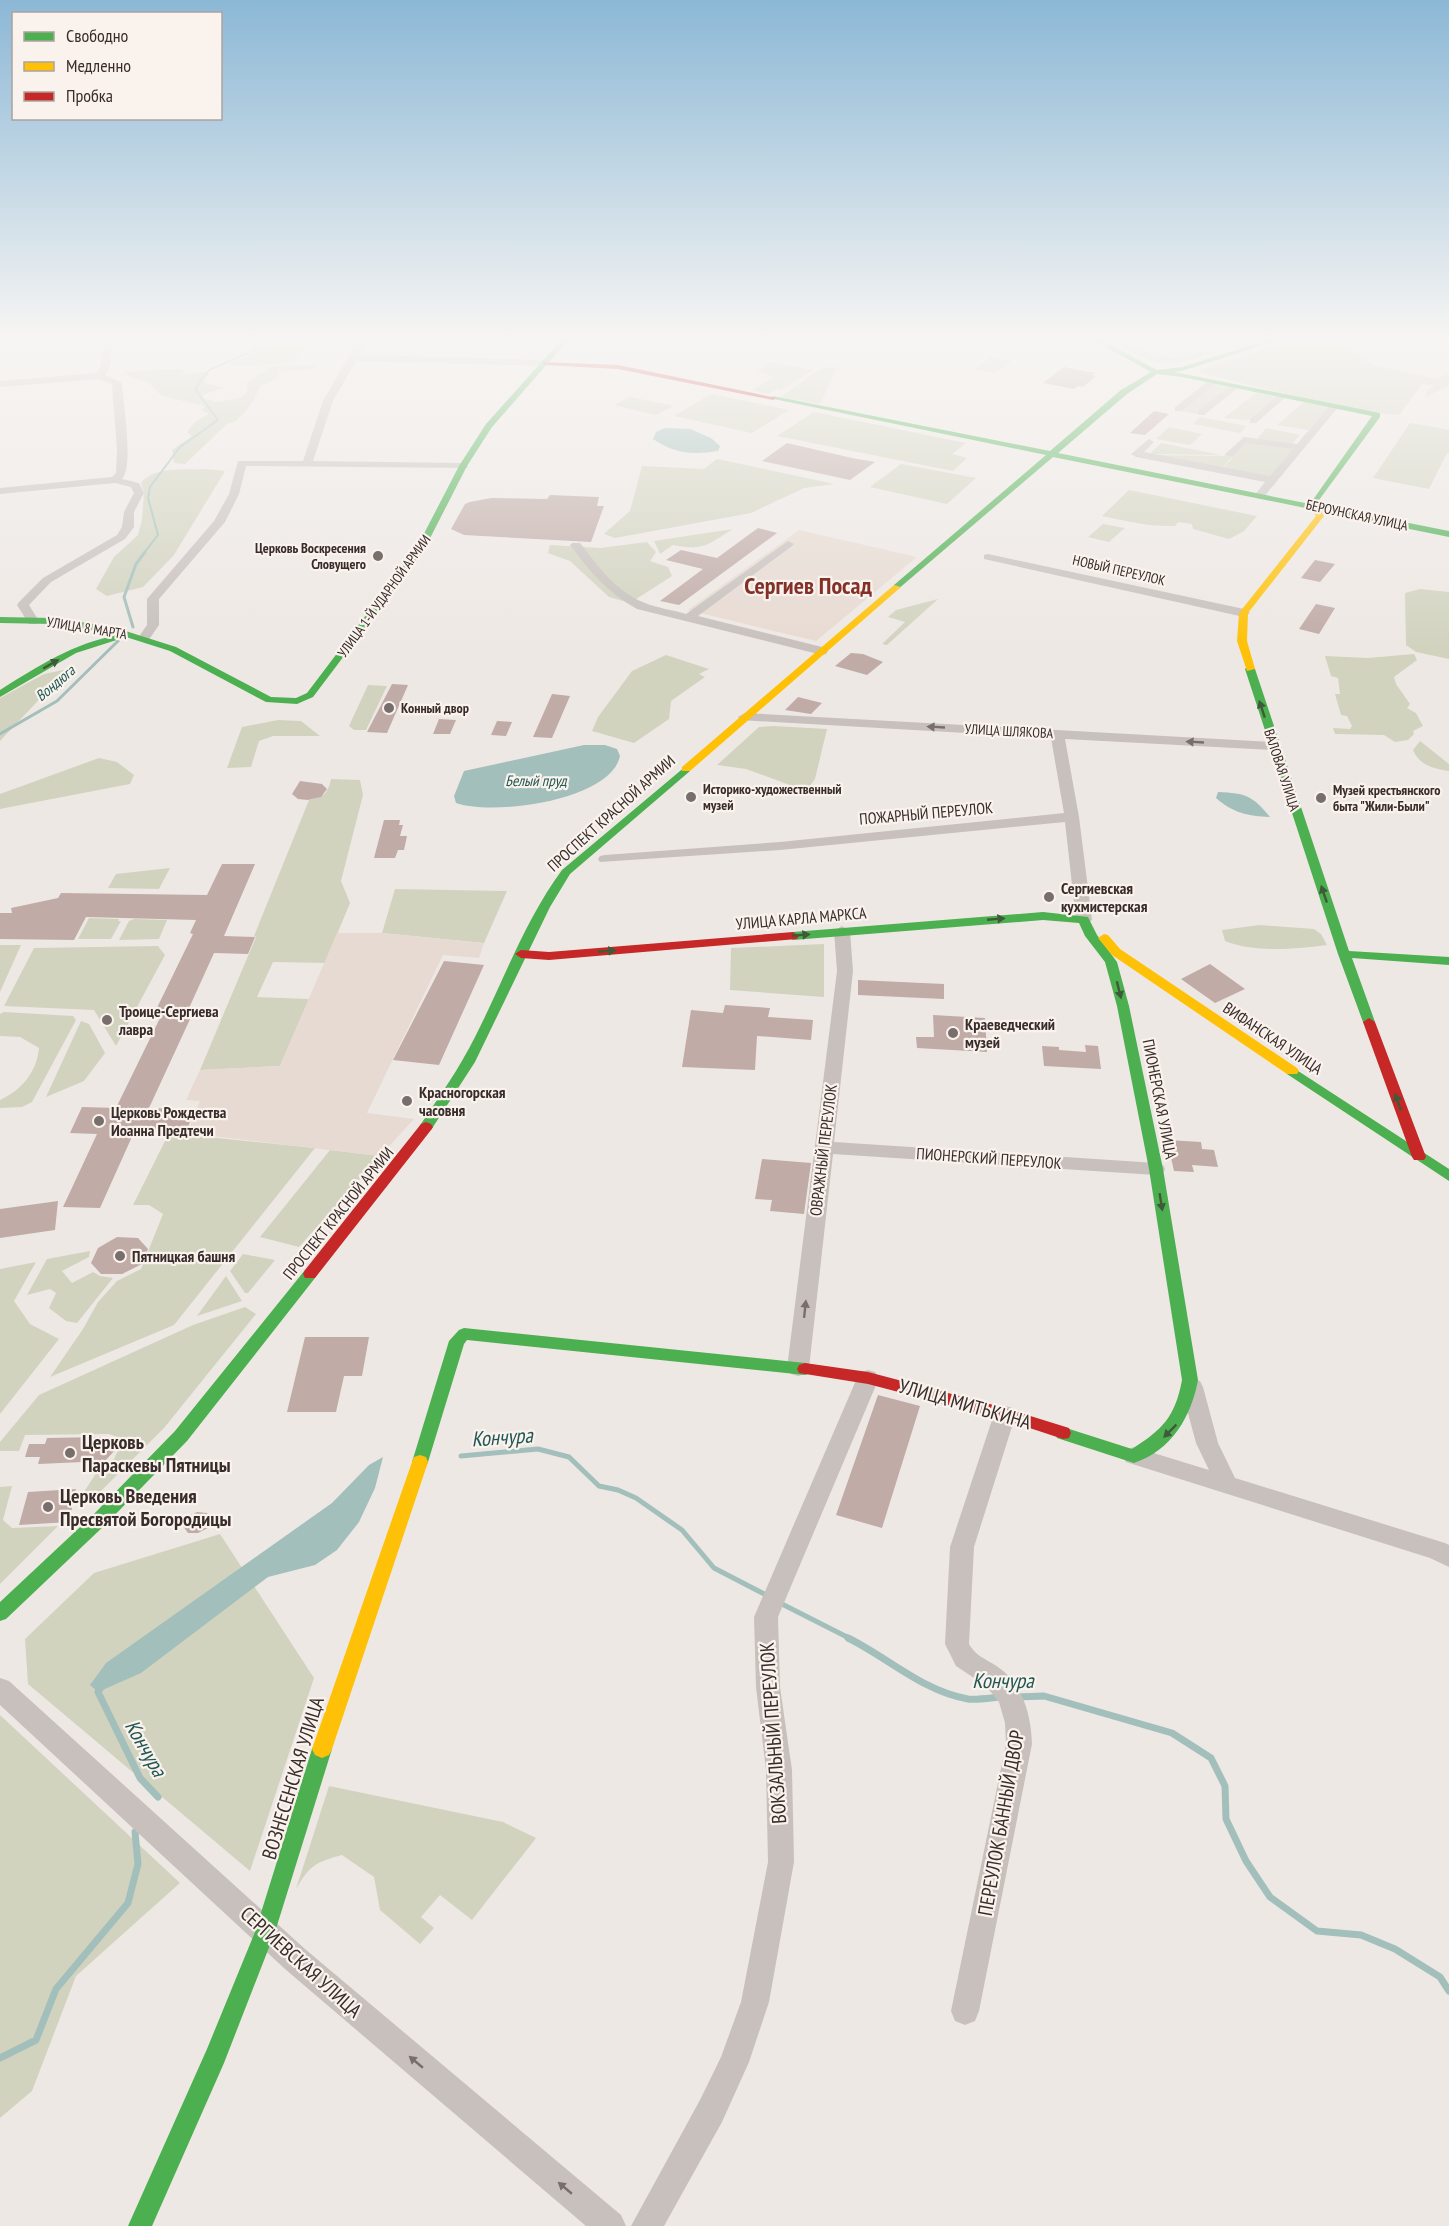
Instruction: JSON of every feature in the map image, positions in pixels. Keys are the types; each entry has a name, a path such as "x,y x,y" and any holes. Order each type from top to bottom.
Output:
{"main road":[{"name":"УЛИЦА 1-Й УДАРНОЙ АРМИИ","path":"297,701 318,688 420,550 463,466 479,442"},
{"name":"БЕРОУНСКАЯ УЛИЦА","path":"988,442 1449,534"},
{"name":"ПРОСПЕКТ КРАСНОЙ АРМИИ","path":"0,1613 100,1519 181,1436 442,1107 462,1077 520,954 556,884 566,872 744,717 1068,442"},
{"path":"1244,613 1320,516 1314,506 1315,500 1357,442"},
{"name":"ВАЛОВАЯ УЛИЦА","path":"1244,613 1240,628 1242,646 1274,746 1344,954 1419,1157"},
{"name":"УЛИЦА 8 МАРТА","path":"0,620 88,626 144,638 172,649 269,700 297,701"},
{"path":"82,646 86,640 85,633 90,630 88,626"},
{"path":"0,694 82,646 114,637 144,638"},
{"name":"УЛИЦА КАРЛА МАРКСА","path":"520,954 549,956 1020,917 1043,916 1084,920"},
{"name":"ВИФАНСКАЯ УЛИЦА","path":"1084,920 1116,952 1449,1176"},
{"name":"ПИОНЕРСКАЯ УЛИЦА","path":"1084,920 1091,936 1111,962 1143,1100 1190,1380 1187,1406 1176,1425 1167,1436 1134,1456"},
{"path":"1344,954 1449,961"},
{"name":"УЛИЦА МИТЬКИНА","path":"464,1335 798,1368 868,1378 1005,1414 1134,1456"},
{"name":"ВОЗНЕСЕНСКАЯ УЛИЦА","path":"140,2226 216,2055 266,1932 334,1709 415,1478 458,1341 464,1335"}],"street":[{"path":"118,442 118,477"},
{"path":"307,463 314,442"},
{"path":"1149,442 1136,454 1273,480"},
{"path":"1229,455 1242,442"},
{"path":"1259,442 1298,447"},
{"path":"1259,496 1302,442"},
{"path":"144,638 153,625 153,598 219,522 234,494 242,463 463,466"},
{"path":"0,490 118,477 135,484 139,493 129,512 128,527 121,537 47,580 23,605 33,621"},
{"path":"690,617 788,544"},
{"path":"576,545 604,583 641,606 822,651"},
{"name":"НОВЫЙ ПЕРЕУЛОК","path":"988,557 1244,613"},
{"name":"УЛИЦА ШЛЯКОВА","path":"744,717 1274,746"},
{"name":"ПИОНЕРСКАЯ УЛИЦА","path":"1058,734 1072,817 1084,920"},
{"name":"ПОЖАРНЫЙ ПЕРЕУЛОК","path":"605,859 780,846 1072,817"},
{"name":"ОВРАЖНЫЙ ПЕРЕУЛОК","path":"798,1368 845,971 842,932"},
{"name":"ПИОНЕРСКИЙ ПЕРЕУЛОК","path":"823,1147 1156,1169"},
{"name":"ВОКЗАЛЬНЫЙ ПЕРЕУЛОК","path":"647,2226 725,2082 755,2002 781,1862 779,1770 766,1666 766,1617 868,1378"},
{"path":"1190,1380 1207,1443 1227,1485"},
{"name":"ПЕРЕУЛОК БАННЫЙ ДВОР","path":"964,2011 1019,1744 1020,1722 1015,1708 1000,1683 966,1662 960,1655 957,1644 962,1547 1005,1414"},
{"name":"УЛИЦА МИТЬКИНА","path":"1134,1456 1437,1550 1449,1557"},
{"name":"СЕРГИЕВСКАЯ УЛИЦА","path":"0,1689 295,1959 610,2226"}],"green space":[{"path":"184,442 208,442 185,464 174,463 172,450"},
{"path":"807,442 966,443 952,454 967,458 953,471"},
{"path":"1172,442 1193,442 1190,445"},
{"path":"1247,442 1295,448 1270,477 1223,468"},
{"path":"1264,442 1294,442 1291,445"},
{"path":"1397,442 1449,442 1449,453 1429,489 1373,478"},
{"path":"1161,443 1222,455 1150,454"},
{"path":"1149,455 1233,456 1222,468"},
{"path":"717,459 834,484 804,488 751,513 615,538 604,534 630,511 642,466 704,469"},
{"path":"901,464 976,478 947,504 870,487"},
{"path":"205,469 225,471 174,555 143,587 107,596 96,589 114,557 138,535 142,520 144,493 141,483 162,471"},
{"path":"1129,490 1257,516 1244,531 1229,539 1193,529 1192,524 1178,522 1175,526 1156,526 1102,516"},
{"path":"1103,524 1125,528 1109,542 1088,537"},
{"path":"733,529 705,545 692,547 673,545 660,554 654,541"},
{"path":"647,542 656,552 650,561 668,567 672,576 630,603 609,597 570,561 548,553 550,545 600,548"},
{"path":"1420,589 1449,592 1449,659 1416,652 1406,645 1405,593"},
{"path":"938,599 887,645 882,644 905,622 888,617 896,610"},
{"path":"1414,654 1417,660 1394,677 1396,684 1410,704 1407,708 1416,713 1423,726 1413,731 1414,734 1408,740 1395,742 1384,735 1335,734 1333,728 1350,729 1352,726 1347,716 1341,715 1335,694 1340,694 1338,678 1331,676 1325,656 1368,658"},
{"path":"666,655 709,669 699,674 705,677 671,701 669,719 634,743 592,731 598,717 632,671"},
{"path":"68,669 0,741 0,698 44,674"},
{"path":"368,685 387,686 366,730 354,730 349,726"},
{"path":"278,720 301,721 320,736 273,736 259,741 251,767 227,768 242,727"},
{"path":"759,727 827,729 815,779 806,791 746,769 717,765"},
{"path":"1420,741 1449,764 1449,771 1423,763 1419,759 1413,750"},
{"path":"99,758 117,762 134,775 130,784 0,809 0,794"},
{"path":"331,779 360,780 363,795 341,881 350,903 325,963 273,962 257,997 309,999 280,1066 200,1070 256,937 254,936 309,800 324,794"},
{"path":"170,868 159,889 108,888 116,874"},
{"path":"395,889 507,891 484,943 382,933"},
{"path":"89,918 119,919 118,921 121,921 111,939 78,939"},
{"path":"134,919 167,920 159,939 119,940 129,921"},
{"path":"1259,925 1314,929 1321,934 1327,945 1262,949 1225,941 1222,930"},
{"path":"824,944 824,997 730,990 731,948"},
{"path":"0,945 21,945 0,992"},
{"path":"158,946 165,955 116,1046 94,1010 4,1006 34,948"},
{"path":"4,1012 73,1016 76,1020 32,1102 22,1107 0,1108 0,1100 15,1091 27,1079 32,1072 39,1048 20,1037 0,1036 0,1014"},
{"path":"81,1021 89,1024 105,1053 84,1081 46,1097"},
{"path":"169,1133 315,1148 174,1325 50,1377 83,1329 98,1302 117,1281 141,1269 163,1214 149,1205 133,1205"},
{"path":"330,1150 380,1156 299,1247 260,1237"},
{"path":"90,1251 89,1257 62,1271 72,1283 93,1272 100,1276 113,1278 77,1323 66,1321 49,1308 56,1293 50,1289 27,1295 47,1259"},
{"path":"243,1254 275,1260 248,1293 245,1293 230,1271"},
{"path":"36,1262 14,1301 30,1324 59,1339 0,1414 0,1269"},
{"path":"226,1276 242,1301 197,1316"},
{"path":"245,1307 256,1314 164,1428 93,1499 82,1495 102,1464 114,1459 120,1446 117,1437 109,1434 25,1435 19,1451 0,1451 0,1442 39,1395 193,1325"},
{"path":"12,1486 3,1520 12,1528 58,1526 0,1584 0,1487"},
{"path":"220,1534 314,1678 250,1871 28,1684 25,1639 94,1573"},
{"path":"0,1715 180,1883 76,1976 32,2091 0,2118"},
{"path":"329,1786 503,1822 536,1838 472,1920 440,1895 421,1917 434,1928 420,1944 380,1910 374,1877 342,1855 314,1866 296,1889"}],"shaded area":[{"path":"799,530 917,557 816,641 688,610"},
{"path":"337,933 382,933 484,943 479,958 443,955 367,1113 414,1119 380,1156 187,1133 200,1101 186,1100 200,1070 280,1066"}],"water":[{"path":"658,442 715,442 720,446 718,451 692,453"},
{"name":"Белый пруд","path":"584,745 605,745 617,749 620,756 612,771 596,784 574,794 521,806 473,807 456,803 454,796 464,771"},
{"path":"1218,792 1236,793 1248,797 1259,804 1270,817 1248,815 1235,810 1216,798"},
{"path":"383,1457 375,1488 359,1522 337,1550 315,1565 268,1577 141,1673 98,1692 90,1685 106,1663 332,1503 369,1465"}],"building":[{"path":"787,443 875,462 850,480 762,461"},
{"path":"550,495 599,497 597,506 604,506 591,542 464,535 451,529 465,504 470,502 491,498 547,499"},
{"path":"758,528 777,533 679,605 660,601 703,569 666,560 681,550 717,558"},
{"path":"1315,560 1335,564 1320,582 1301,578"},
{"path":"1316,604 1335,608 1319,634 1299,629"},
{"path":"851,653 863,654 883,662 867,675 835,666"},
{"path":"392,684 408,685 387,733 367,732"},
{"path":"552,694 570,696 552,738 533,737"},
{"path":"798,697 822,703 811,714 785,710"},
{"path":"439,719 456,720 450,734 433,734"},
{"path":"497,721 512,722 506,736 491,735"},
{"path":"300,781 322,784 327,789 321,797 308,800 298,799 292,794"},
{"path":"384,820 400,820 399,825 403,825 400,836 407,836 404,850 398,850 395,858 374,858"},
{"path":"222,864 255,864 224,936 255,937 248,954 214,953 185,1017 191,1017 149,1108 183,1109 181,1114 193,1114 188,1127 175,1127 173,1132 135,1130 100,1208 63,1207 97,1134 70,1133 82,1107 116,1108 161,1016 153,1016 193,934 190,933 196,920 86,917 74,940 0,939 0,913 12,913 11,908 58,898 61,893 207,895"},
{"path":"444,961 484,965 439,1065 393,1060"},
{"path":"1210,964 1245,989 1215,1003 1181,979"},
{"path":"858,980 944,984 944,999 858,995"},
{"path":"725,1005 770,1008 768,1017 813,1020 811,1040 757,1036 755,1070 682,1067 691,1010 723,1013"},
{"name":"Краеведческий музей","path":"933,1015 985,1018 987,1052 917,1048 916,1037 934,1037"},
{"path":"1085,1045 1098,1046 1101,1069 1044,1066 1042,1046 1086,1052"},
{"path":"1167,1140 1201,1142 1202,1149 1214,1150 1218,1167 1192,1165 1194,1172 1174,1171"},
{"path":"762,1159 811,1163 804,1214 770,1211 772,1200 755,1199"},
{"path":"58,1201 55,1230 0,1238 0,1209"},
{"name":"Пятницкая башня","path":"117,1237 138,1238 148,1249 142,1264 122,1274 101,1274 91,1263 98,1248"},
{"path":"305,1337 369,1337 362,1376 344,1376 336,1412 287,1412"},
{"path":"878,1395 920,1406 882,1528 836,1515"},
{"name":"Церковь Параскевы Пятницы","path":"47,1438 110,1438 115,1442 116,1449 105,1461 38,1464 40,1457 25,1457 29,1444 45,1444"},
{"name":"Церковь Введения Пресвятой Богородицы","path":"76,1489 69,1522 19,1525 28,1492"},
{"path":"197,1512 207,1513 212,1519 208,1528 198,1533 188,1533 183,1526 187,1517"}],"waterway":[{"name":"Вондюга","path":"144,553 158,535 148,498 150,487 180,447 187,442"},
{"name":"Вондюга","path":"133,627 124,597 136,564 145,552"},
{"name":"Вондюга","path":"0,734 57,701 119,640"},
{"name":"Кончура","path":"461,1456 538,1449 569,1457 599,1486 618,1490 636,1498 682,1530 714,1568 768,1596"},
{"name":"Кончура","path":"778,1602 851,1639"},
{"name":"Кончура","path":"848,1638 936,1689 968,1699 1000,1697"},
{"name":"Кончура","path":"100,1689 98,1692 140,1778 158,1797"},
{"name":"Кончура","path":"1017,1697 1044,1696 1172,1733 1211,1758 1225,1786 1226,1819 1246,1861 1270,1897 1317,1931 1361,1935 1395,1949 1440,1977 1449,1991"},
{"name":"Кончура","path":"0,2058 36,2040 56,1989 128,1903 138,1864 135,1832"}],"traffic: fast":[{"path":"0,620 53,621 113,630 173,649 269,700 297,701 310,695 420,550 463,466 479,442"},
{"path":"991,442 1449,534"},
{"path":"897,587 1066,442"},
{"path":"1314,506 1315,500 1357,442"},
{"path":"0,694 73,651 104,640 121,637"},
{"path":"1250,669 1344,954 1369,1022"},
{"path":"426,1127 469,1062 544,907 566,872 686,769"},
{"path":"793,936 1021,917 1043,916 1084,920"},
{"path":"1063,1433 1134,1456 1157,1441 1173,1426 1184,1407 1190,1380 1156,1169 1123,1006 1111,962 1091,936 1084,920"},
{"path":"1344,954 1449,961"},
{"path":"1292,1071 1449,1176"},
{"path":"0,1613 100,1519 181,1436 310,1274"},
{"path":"420,1462 457,1341 464,1334 805,1369"},
{"path":"140,2226 216,2055 265,1932 322,1749"}],"traffic: slow":[{"path":"1250,669 1242,641 1241,628 1244,613 1320,516 1314,506"},
{"path":"686,769 897,587"},
{"path":"1104,938 1116,952 1292,1071"},
{"path":"322,1749 420,1462"}],"traffic: jam":[{"path":"521,954 549,956 793,936"},
{"path":"1369,1022 1419,1157"},
{"path":"310,1274 426,1127"},
{"path":"805,1369 868,1378 1005,1414 1063,1433"}],"place":[{"name":"Церковь Воскресения Словущего","path":"378,556"},
{"name":"Конный двор","path":"389,708"},
{"name":"Историко-художественный музей","path":"691,797"},
{"name":"Музей крестьянского быта \"Жили-Были\"","path":"1321,798"},
{"name":"Сергиевская кухмистерская","path":"1049,897"},
{"name":"Троице-Сергиева лавра","path":"107,1020"},
{"name":"Краеведческий музей","path":"953,1033"},
{"name":"Красногорская часовня","path":"407,1101"},
{"name":"Церковь Рождества Иоанна Предтечи","path":"99,1121"},
{"name":"Пятницкая башня","path":"120,1256"},
{"name":"Церковь Параскевы Пятницы","path":"70,1453"},
{"name":"Церковь Введения Пресвятой Богородицы","path":"48,1507"}],"district":[{"name":"Сергиев Посад","path":"808,585"}]}
